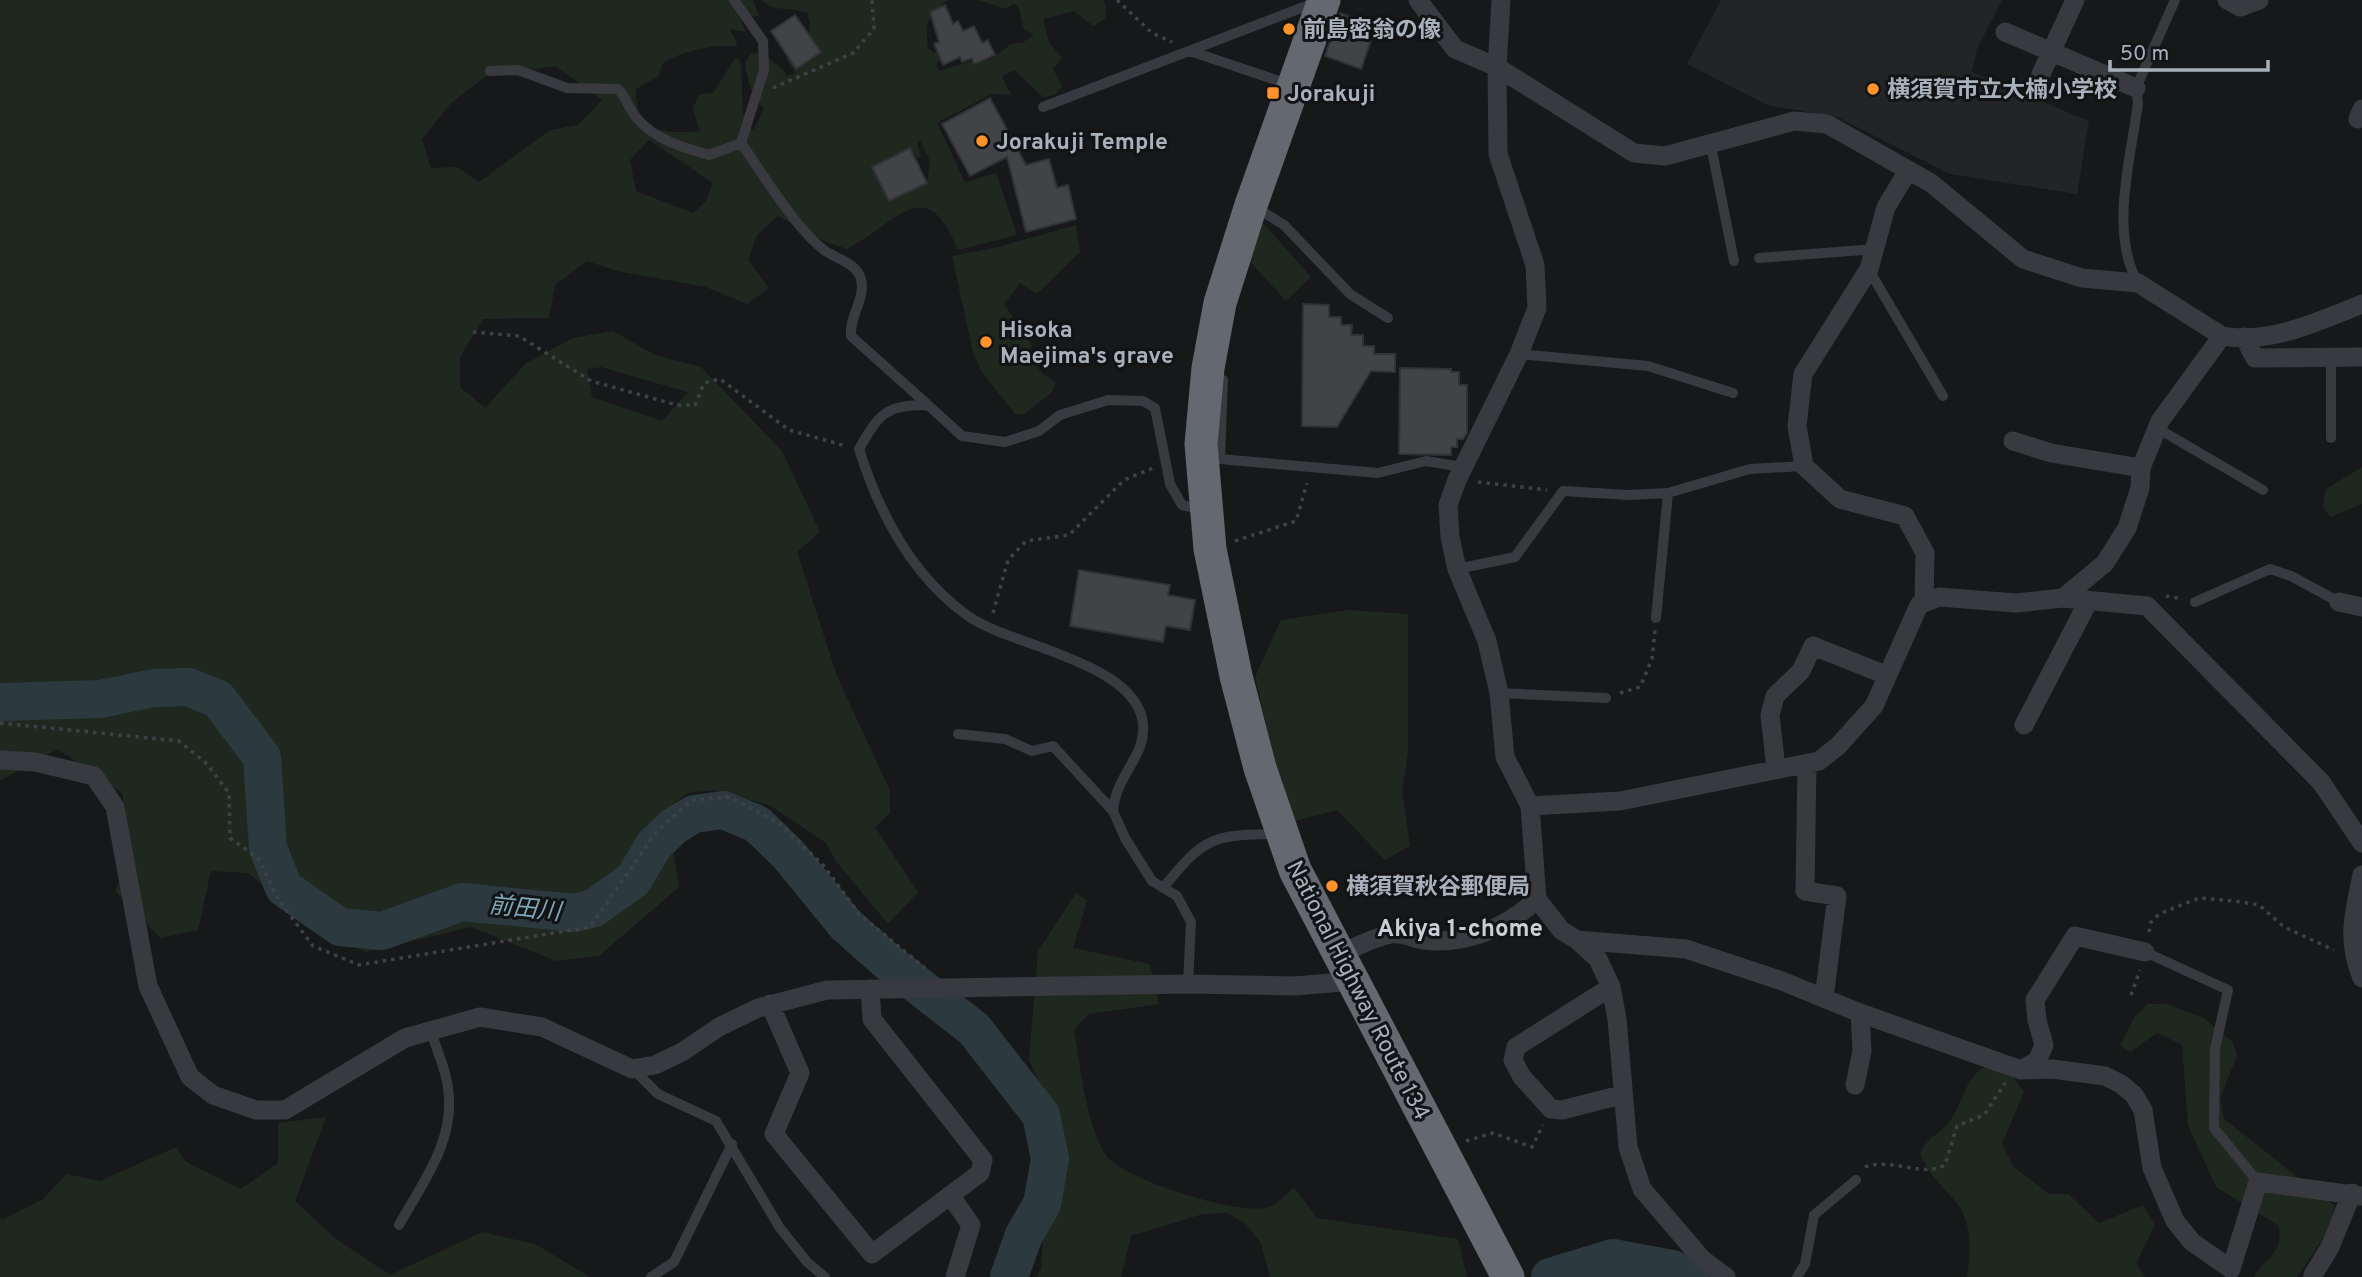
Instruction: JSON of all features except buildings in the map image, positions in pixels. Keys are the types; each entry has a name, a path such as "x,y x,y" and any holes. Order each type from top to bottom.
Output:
{"highway":[{"name":"National Highway Route 134","path":"1323,0 1296,87 1251,205 1220,303 1221,353 1208,368 1201,444 1210,548 1236,676 1281,834 1295,870 1348,967 1507,1277"}],"street":[{"path":"1418,0 1455,50 1497,67 1634,153 1665,156 1711,146 1794,121 1827,124 1931,183 2023,259 2082,278 2138,284 2222,336 2244,337 2297,331 2362,304"},
{"path":"1502,0 1497,67 1498,154 1535,265 1536,308 1519,354 1460,474 1448,505 1450,537 1457,569 1487,641 1499,693 1505,757 1531,806 1537,898 1561,930 1598,959 1611,987 1617,1018 1628,1147 1642,1189 1702,1259 1726,1277"},
{"path":"2041,74 2075,0"},
{"path":"2227,0 2241,7 2259,0"},
{"path":"2005,32 2136,88"},
{"path":"1908,171 1886,207 1877,248 1869,269 1803,374 1797,426 1804,466 1840,499 1905,516 1925,554 1924,601"},
{"path":"2063,598 2105,563 2127,528 2140,488 2141,468 2157,428 2222,336"},
{"path":"2244,337 2255,358 2362,357"},
{"path":"2012,441 2051,453 2141,468"},
{"path":"1531,806 1619,802 1819,761 1838,746 1874,706 1919,605 1924,601 1939,597 2016,603 2063,598 2147,606 2321,782 2362,843"},
{"path":"2024,726 2088,602"},
{"path":"2339,602 2362,607"},
{"path":"1776,769 1770,715 1775,696 1801,671 1813,646 1886,675"},
{"path":"0,760 36,762 94,776 115,807 148,986 190,1077 213,1095 256,1110 285,1110 405,1038 480,1017 542,1027 632,1069 655,1065 682,1052 719,1027 770,1004 827,990 947,986 1294,986 1348,967 1393,933 1424,940 1452,940 1487,932 1519,916 1537,898"},
{"path":"1807,763 1805,891 1837,896 1824,998"},
{"path":"2358,969 2352,953 2354,915 2362,875"},
{"path":"2018,1068 2037,1061 2044,1045 2035,1000 2075,936 2145,952"},
{"path":"1577,940 1686,949 2018,1068 2052,1069 2105,1076 2134,1095 2143,1110 2152,1168 2164,1202 2192,1242 2233,1273 2258,1182 2357,1194 2313,1275"},
{"path":"1611,987 1516,1047 1513,1060 1522,1077 1551,1109 1562,1110 1622,1095"},
{"path":"770,1004 800,1073 774,1134 872,1254 980,1173 983,1160 872,1019 870,989"},
{"path":"1855,1085 1862,1051 1860,1013"},
{"path":"950,1195 971,1225 955,1277"}],"lane":[{"path":"734,0 763,41 764,70 741,144"},
{"path":"1043,107 1323,0"},
{"path":"2138,284 2126,251 2125,199 2138,103 2136,88 2175,0"},
{"path":"1190,51 1296,87"},
{"path":"490,71 517,70 567,88 618,89 627,98 635,116 652,133 709,155 741,144"},
{"path":"741,144 803,227 824,250 848,262 860,275 863,290 850,325 850,336 962,436 1005,442 1039,431 1060,415 1108,400 1143,401 1155,408 1170,484 1182,505 1205,511"},
{"path":"1711,146 1734,261"},
{"path":"1251,205 1284,225 1350,294 1388,318"},
{"path":"1759,258 1877,248"},
{"path":"1869,269 1943,396"},
{"path":"1221,353 1220,459 1378,473 1435,460 1460,474"},
{"path":"1519,354 1648,366 1733,393"},
{"path":"2331,357 2331,438"},
{"path":"928,405 898,405 882,415 859,449 878,504 899,542 930,582 966,614 988,629 1041,645 1106,677 1127,693 1142,716 1143,743 1115,792 1114,811"},
{"path":"2157,428 2263,490"},
{"path":"1457,569 1515,557 1563,491 1629,495 1668,493 1751,470 1804,466"},
{"path":"1656,618 1668,493"},
{"path":"2195,602 2270,569 2291,576 2339,602"},
{"path":"1499,693 1606,698"},
{"path":"958,734 1005,739 1032,751 1053,746 1114,811 1125,838 1152,881 1177,896 1191,922 1188,984"},
{"path":"1163,888 1189,856 1206,841 1229,835 1281,834"},
{"path":"2145,952 2228,990 2214,1049 2214,1128 2258,1182"},
{"path":"399,1225 441,1148 450,1124 448,1087 430,1031"},
{"path":"632,1069 659,1094 716,1121 780,1228 807,1262 825,1277"},
{"path":"651,1277 674,1262 732,1144"},
{"path":"1797,1277 1805,1264 1814,1215 1856,1180"}],"path":[{"path":"753,104 766,91 853,53 874,29 872,0"},
{"path":"1117,0 1152,33 1190,51"},
{"path":"473,332 519,336 591,382 677,405 695,405 704,383 720,379 789,430 859,449"},
{"path":"988,629 1008,560 1026,541 1069,535 1124,480 1167,463"},
{"path":"1210,548 1296,521 1311,467"},
{"path":"1460,474 1563,491"},
{"path":"1606,698 1640,687 1652,659 1656,618"},
{"path":"0,723 179,741 207,764 229,793 230,838 258,858 278,899 313,946 359,965 590,928 656,832 692,800 730,797 779,823 824,866 859,914 947,986"},
{"path":"2159,914 2199,898 2259,905 2284,927 2358,969"},
{"path":"1856,1180 1863,1167 1873,1163 1902,1164 1936,1171 1945,1165 1957,1126 1984,1115 2018,1068"},
{"path":"1441,1150 1493,1133 1532,1147 1551,1109"}],"shaded area":[{"path":"0,0 753,0 759,16 739,16 746,32 729,29 737,42 736,47 708,47 678,56 662,64 659,76 636,89 637,104 646,122 654,128 675,132 700,131 693,108 699,94 713,93 735,58 740,60 742,106 750,130 754,129 764,109 753,93 747,77 745,63 751,53 772,60 787,76 796,74 787,59 787,52 808,37 810,24 807,13 772,7 761,0 948,0 936,10 927,25 928,48 933,53 939,52 936,65 939,71 975,60 990,60 1011,44 1022,43 1034,35 1024,30 1019,9 1014,3 1006,9 978,0 1103,0 1106,7 1105,19 1093,26 1074,11 1043,19 1049,42 1062,58 1053,69 1062,86 1055,95 1043,97 1014,70 1002,77 1011,95 992,94 937,123 965,182 996,173 1017,235 958,250 946,226 934,212 922,208 909,210 896,217 847,249 826,242 778,216 757,235 748,260 769,288 747,304 706,287 617,271 587,261 555,285 549,318 483,319 460,357 460,387 485,408 525,364 573,338 613,331 655,355 701,367 782,451 820,532 797,552 837,676 890,791 890,813 875,827 918,892 888,924 835,860 826,843 771,806 714,790 687,793 672,805 672,844 679,887 599,956 556,961 471,927 366,952 329,934 248,873 211,871 198,930 160,938 115,891 133,853 122,793 58,749 0,781","holes":["556,66 602,100 578,125 550,130 479,182 457,167 431,168 422,139 451,103 486,76","649,140 713,183 706,201 693,213 636,191 630,160","920,140 930,161 927,183 889,201 873,167 910,149 917,158 921,156 917,143","601,367 688,392 662,421 592,397 587,369"]},
{"name":"横須賀市立大楠小学校","path":"1721,0 2002,0 1977,49 1972,72 2089,121 2077,194 1950,174 1837,117 1767,105 1687,64"},
{"path":"1257,216 1311,277 1286,301 1243,254"},
{"path":"1076,225 1080,252 1037,294 1020,283 1004,304 1032,345 1029,357 1042,373 1056,382 1052,392 1024,414 1015,414 982,372 973,353 952,256 998,247"},
{"path":"2362,467 2362,504 2330,517 2323,507 2326,489"},
{"path":"1348,610 1408,614 1408,753 1402,791 1410,846 1385,860 1337,810 1288,823 1255,677 1281,620"},
{"path":"1076,893 1087,901 1073,948 1150,964 1159,1004 1089,1014 1074,1030 1088,1110 1105,1154 1115,1164 1156,1184 1209,1201 1255,1209 1269,1207 1294,1187 1317,1218 1458,1239 1467,1277 1270,1277 1261,1243 1245,1223 1227,1213 1203,1214 1131,1236 1121,1277 1036,1277 1041,1269 1043,1237 1062,1135 1029,1060 1038,951"},
{"path":"2147,1004 2167,1004 2203,1018 2233,1042 2237,1056 2220,1098 2224,1119 2336,1207 2323,1239 2297,1277 2254,1277 2276,1250 2280,1236 2279,1226 2216,1187 2188,1125 2182,1045 2157,1033 2130,1052 2120,1045 2134,1018"},
{"path":"1986,1066 2013,1077 2024,1092 2002,1144 2014,1167 2049,1194 2068,1194 2099,1223 2143,1205 2155,1225 2136,1263 2145,1277 1967,1277 1969,1241 1963,1214 1954,1199 1932,1175 1920,1153 1928,1141 1950,1121 1969,1083 1979,1070"},
{"path":"326,1117 295,1201 336,1239 390,1275 482,1232 535,1244 590,1277 0,1277 0,1217 2,1220 43,1199 67,1174 100,1181 176,1147 186,1162 241,1189 278,1163 278,1123"}],"waterway":[{"name":"前田川","path":"0,702 100,699 154,688 188,687 218,699 262,757 268,848 284,888 340,927 382,931 462,902 574,913 594,908 633,880 654,845 674,826 694,814 723,810 757,824 788,854 846,925 888,962 974,1029 1041,1115 1050,1159 1042,1204 1024,1235 1009,1277"},
{"name":"前田川","path":"1550,1277 1613,1258 1672,1269 1690,1277"}],"place":[{"name":"前島密翁の像","path":"1289,29"},
{"name":"横須賀市立大楠小学校","path":"1873,89"},
{"name":"Jorakuji","path":"1273,93"},
{"name":"Jorakuji Temple","path":"982,141"},
{"name":"Hisoka Maejima's grave","path":"986,342"},
{"name":"横須賀秋谷郵便局","path":"1332,886"}],"district":[{"name":"Akiya 1-chome","path":"1460,928"}]}
